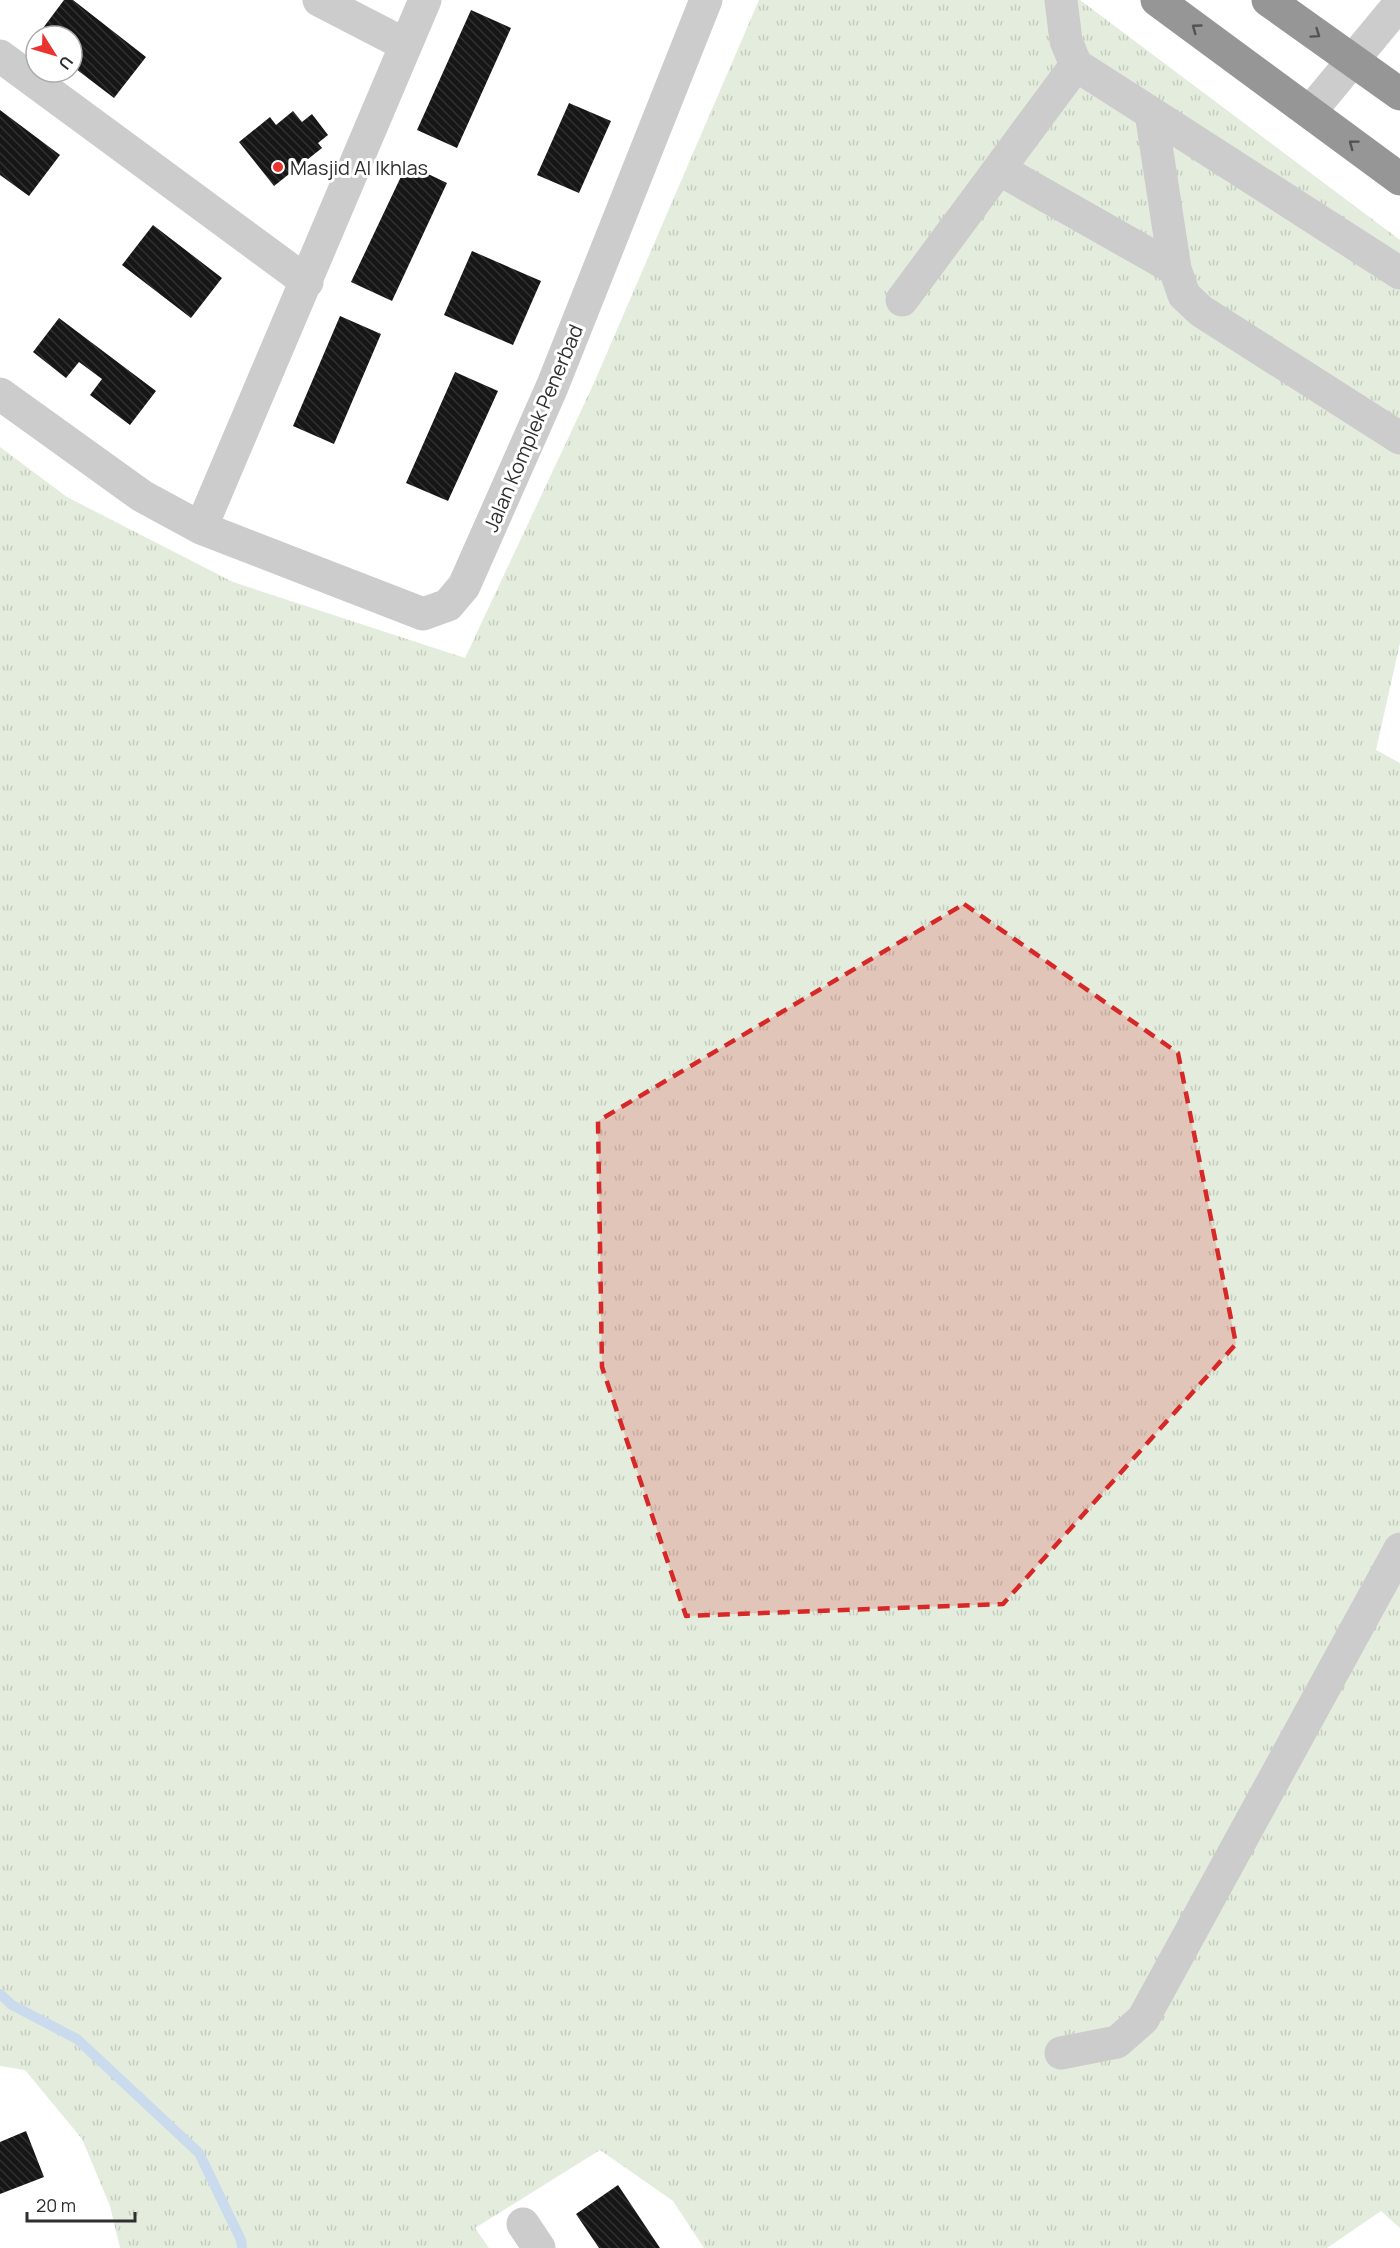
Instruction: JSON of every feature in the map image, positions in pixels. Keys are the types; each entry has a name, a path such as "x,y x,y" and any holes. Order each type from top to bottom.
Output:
{"highway":[{"path":"1157,0 1400,179"},
{"path":"1268,0 1400,94"}],"street":[{"path":"319,0 406,45"},
{"path":"201,528 425,0"},
{"name":"Jalan Komplek Penerbad","path":"0,394 142,496 201,528 423,614 448,605 464,586 552,387 706,0"},
{"path":"1061,0 1066,41 1076,65 1400,273"},
{"path":"1310,112 1400,3"},
{"path":"0,56 307,282"},
{"path":"902,300 1076,65"},
{"path":"1151,113 1176,270 1184,295 1202,312 1400,438"},
{"path":"999,169 1176,270"},
{"path":"1061,2053 1117,2042 1143,2019 1400,1549"}],"highlighted area":[{"path":"964,904 1178,1053 1236,1344 1003,1604 686,1616 602,1367 598,1121"}],"green space":[{"path":"759,0 1080,0 1400,240 1400,643 1376,750 1400,763 1400,2228 1381,2211 1327,2248 704,2248 673,2201 600,2150 475,2228 489,2248 120,2248 110,2206 82,2139 25,2070 0,2066 0,447 67,497 233,582 465,658 594,383"}],"building":[{"path":"64,0 73,0 146,57 114,98 84,75 84,24 46,24"},
{"path":"471,10 511,28 457,148 417,130"},
{"path":"569,103 611,121 579,193 537,175"},
{"path":"0,110 60,155 29,196 0,175"},
{"name":"Masjid Al Ikhlas","path":"293,111 302,122 312,114 328,135 318,143 322,148 274,186 239,142 270,117 276,125"},
{"path":"407,164 447,183 392,301 351,282"},
{"path":"153,225 222,278 191,318 122,265"},
{"path":"472,251 541,281 513,345 444,315"},
{"path":"340,316 381,334 334,444 293,426"},
{"path":"59,318 156,391 130,425 90,395 102,379 79,362 66,378 33,352"},
{"path":"455,372 498,391 448,501 406,483"},
{"path":"26,2131 44,2177 0,2194 0,2142"},
{"path":"618,2185 660,2248 599,2248 576,2214"}],"waterway":[{"path":"0,1994 12,2005 77,2039 199,2153 241,2240 242,2248"}],"place":[{"name":"Masjid Al Ikhlas","path":"278,167"}]}
